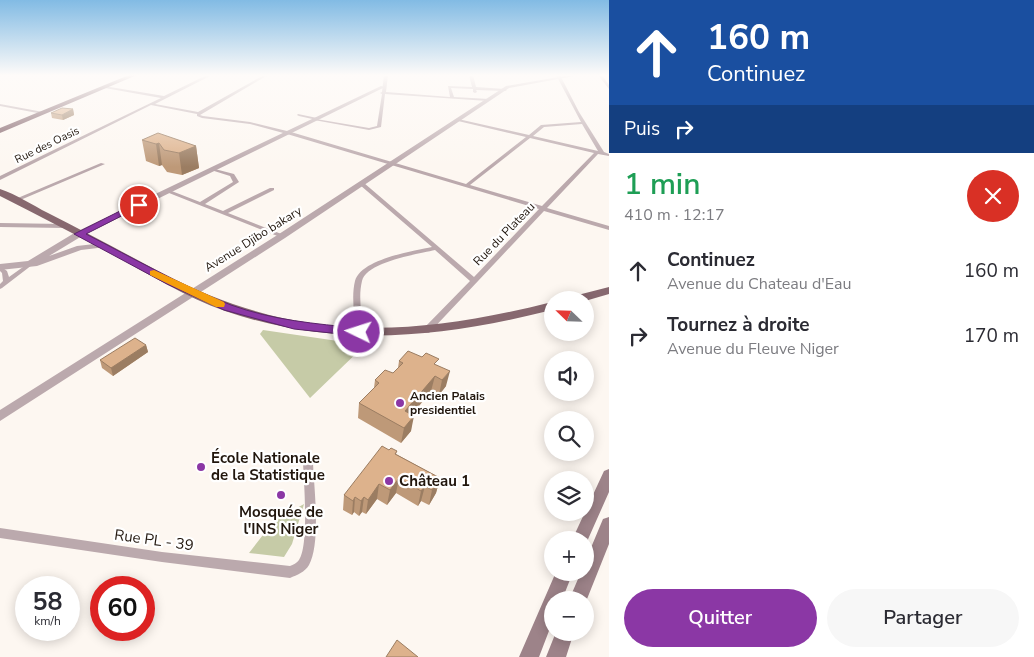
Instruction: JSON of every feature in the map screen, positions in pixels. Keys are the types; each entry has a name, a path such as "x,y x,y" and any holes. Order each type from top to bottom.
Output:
{"highway":[{"path":"0,131 61,106"}],"main road":[{"path":"0,192 193,292 228,308 265,319 303,327 359,332 426,331 476,325 544,308"},
{"path":"594,294 609,290"},
{"path":"584,531 609,475"},
{"path":"582,591 609,524"},
{"path":"529,657 544,626"},
{"path":"556,657 562,641"}],"street":[{"path":"4,106 43,113"},
{"name":"Rue des Oasis","path":"0,178 147,106"},
{"path":"159,106 199,113 212,106"},
{"path":"0,287 30,264 78,234 349,106"},
{"path":"299,115 369,129 379,127 381,106"},
{"path":"575,106 600,153"},
{"path":"392,163 479,107"},
{"path":"199,113 198,115 202,117 250,123 288,133 609,228"},
{"path":"459,120 609,155"},
{"path":"466,186 546,124 584,123"},
{"name":"Rue du Plateau","path":"426,331 543,209 600,153"},
{"name":"Avenue Djibo bakary","path":"0,416 282,236 392,163"},
{"path":"16,200 103,164"},
{"path":"201,204 236,182 232,175 213,169"},
{"path":"362,184 474,281"},
{"path":"223,213 272,190"},
{"path":"167,191 282,236"},
{"path":"0,225 64,226"},
{"path":"0,268 48,260 80,248 103,245"},
{"path":"359,332 358,282 363,272 373,265 436,248"},
{"path":"0,268 5,272 6,281"},
{"name":"Rue PL - 39","path":"0,534 162,557 290,572 302,565 308,554 310,504 308,463"}],"green space":[{"path":"263,330 365,345 310,398 260,334"},
{"path":"304,504 292,544 284,557 249,553 283,509 288,513"}],"building":[{"path":"62,108 73,109 62,115 51,113"},
{"path":"158,133 196,146 179,153 164,150 159,143 156,144 142,140"},
{"path":"135,338 146,345 111,368 100,360"},
{"path":"408,351 422,357 426,353 439,359 434,364 450,371 442,380 435,376 405,411 414,416 404,428 359,403 379,383 375,380 385,370 393,373 403,363 399,361"},
{"path":"382,446 389,450 391,448 397,451 395,454 440,478 432,490 425,486 421,491 399,478 390,490 379,484 368,500 364,497 361,501 355,497 353,501 344,495"},
{"path":"397,640 418,657 386,657"}],"slow traffic":[{"path":"154,273 220,304"}],"place":[{"name":"Ancien Palais presidentiel","path":"400,403"},
{"name":"École Nationale de la Statistique","path":"201,467"},
{"name":"Château 1","path":"389,481"},
{"name":"Mosquée de l'INS Niger","path":"281,495"}],"route":[{"path":"139,205 78,234 103,245 171,282 228,308 294,326 359,332"}]}
